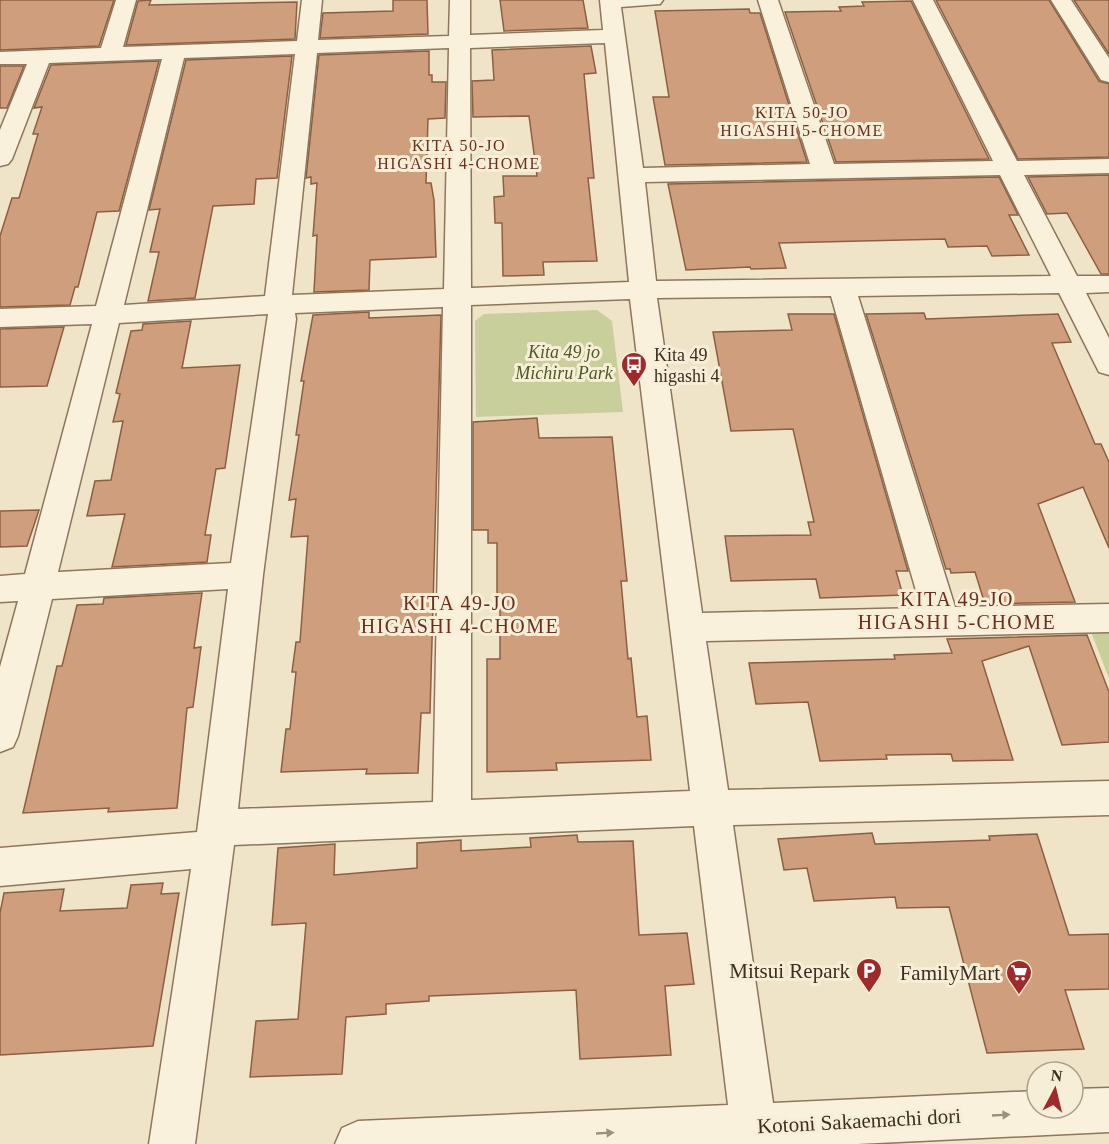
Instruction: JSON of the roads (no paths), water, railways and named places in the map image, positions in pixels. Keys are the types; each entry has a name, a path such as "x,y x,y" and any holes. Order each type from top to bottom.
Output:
{"street":[{"path":"110,54 126,0"},
{"path":"172,1144 215,838 246,574 282,319 278,293 312,0"},
{"path":"452,819 460,0"},
{"path":"653,0 611,1 614,36 632,175 642,290 755,1135"},
{"path":"768,0 825,172"},
{"path":"923,0 1109,365"},
{"path":"1061,0 1109,75"},
{"path":"0,58 614,36"},
{"path":"0,736 175,52"},
{"path":"0,159 42,56"},
{"path":"632,175 1109,166"},
{"path":"0,318 642,290 1109,284"},
{"path":"842,287 942,622"},
{"path":"0,589 246,574"},
{"path":"687,627 1109,618"},
{"path":"0,867 215,838 452,819 711,808 1109,798"},
{"name":"Kotoni Sakaemachi dori","path":"358,1144 755,1135 1109,1110"}],"place":[{"name":"Kita 49 higashi 4","path":"634,388"},
{"name":"Mitsui Repark","path":"869,994"},
{"name":"FamilyMart","path":"1019,996"}],"district":[{"name":"KITA 50-JO HIGASHI 5-CHOME","path":"802,121"},
{"name":"KITA 50-JO HIGASHI 4-CHOME","path":"459,154"},
{"name":"KITA 49-JO HIGASHI 5-CHOME","path":"957,610"},
{"name":"KITA 49-JO HIGASHI 4-CHOME","path":"460,614"}],"park label":[{"name":"Kita 49 jo Michiru Park","path":"564,362"}]}
